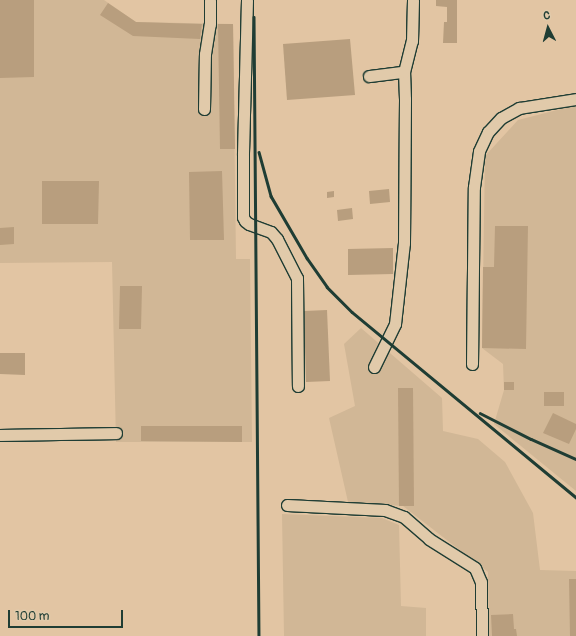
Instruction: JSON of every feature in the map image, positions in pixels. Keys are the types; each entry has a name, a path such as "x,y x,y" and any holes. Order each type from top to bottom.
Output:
{"lane":[{"path":"204,109 205,54 210,24 210,0"},
{"path":"247,0 243,217 245,221 250,224 271,232 281,246 297,278 298,386"},
{"path":"374,367 395,324 404,243 404,72 412,41 413,0"},
{"path":"369,76 404,72"},
{"path":"472,364 474,186 479,151 492,127 501,118 519,108 576,100"},
{"path":"0,435 116,433"},
{"path":"287,505 385,510 404,517 429,539 475,568 481,582 482,636"}],"shaded area":[{"path":"0,0 104,0 136,22 233,24 236,259 250,259 252,442 116,442 112,262 0,263"},
{"path":"569,107 576,107 576,491 494,424 504,390 503,364 482,348 485,156 518,120"},
{"path":"361,328 442,398 443,431 478,439 505,462 533,513 540,570 576,571 576,636 489,636 488,572 403,506 348,502 329,418 355,406 344,344"},
{"path":"282,514 382,518 399,525 401,606 426,608 426,636 284,636"}],"building":[{"path":"0,0 34,0 34,77 0,78"},
{"path":"436,0 457,0 457,43 443,43 444,22 447,22 447,7 436,6"},
{"path":"108,3 136,22 202,24 200,39 133,36 100,15"},
{"path":"218,24 233,24 235,149 220,149"},
{"path":"350,39 355,95 287,100 283,44"},
{"path":"222,171 224,240 190,240 189,172"},
{"path":"42,181 99,181 98,224 42,224"},
{"path":"389,189 390,202 370,204 369,191"},
{"path":"334,191 334,197 327,198 327,192"},
{"path":"352,208 353,219 338,221 337,210"},
{"path":"495,226 528,226 526,349 482,348 483,267 494,267"},
{"path":"14,227 14,244 0,245 0,228"},
{"path":"393,248 393,274 348,275 348,249"},
{"path":"120,286 142,286 141,329 119,329"},
{"path":"327,310 330,381 306,382 304,311"},
{"path":"0,353 25,353 25,375 0,374"},
{"path":"504,382 514,382 514,390 504,390"},
{"path":"398,388 413,388 414,506 399,506"},
{"path":"544,392 564,392 564,406 544,406"},
{"path":"553,413 576,424 576,429 569,444 543,433"},
{"path":"141,426 242,426 242,442 141,441"},
{"path":"569,579 576,579 576,636 570,636"},
{"path":"513,614 514,629 516,629 517,636 492,636 491,615"}],"railway":[{"path":"254,17 259,636"},
{"path":"259,152 271,196 307,258 327,287 352,312 576,497"},
{"path":"480,413 531,439 576,459"}]}
